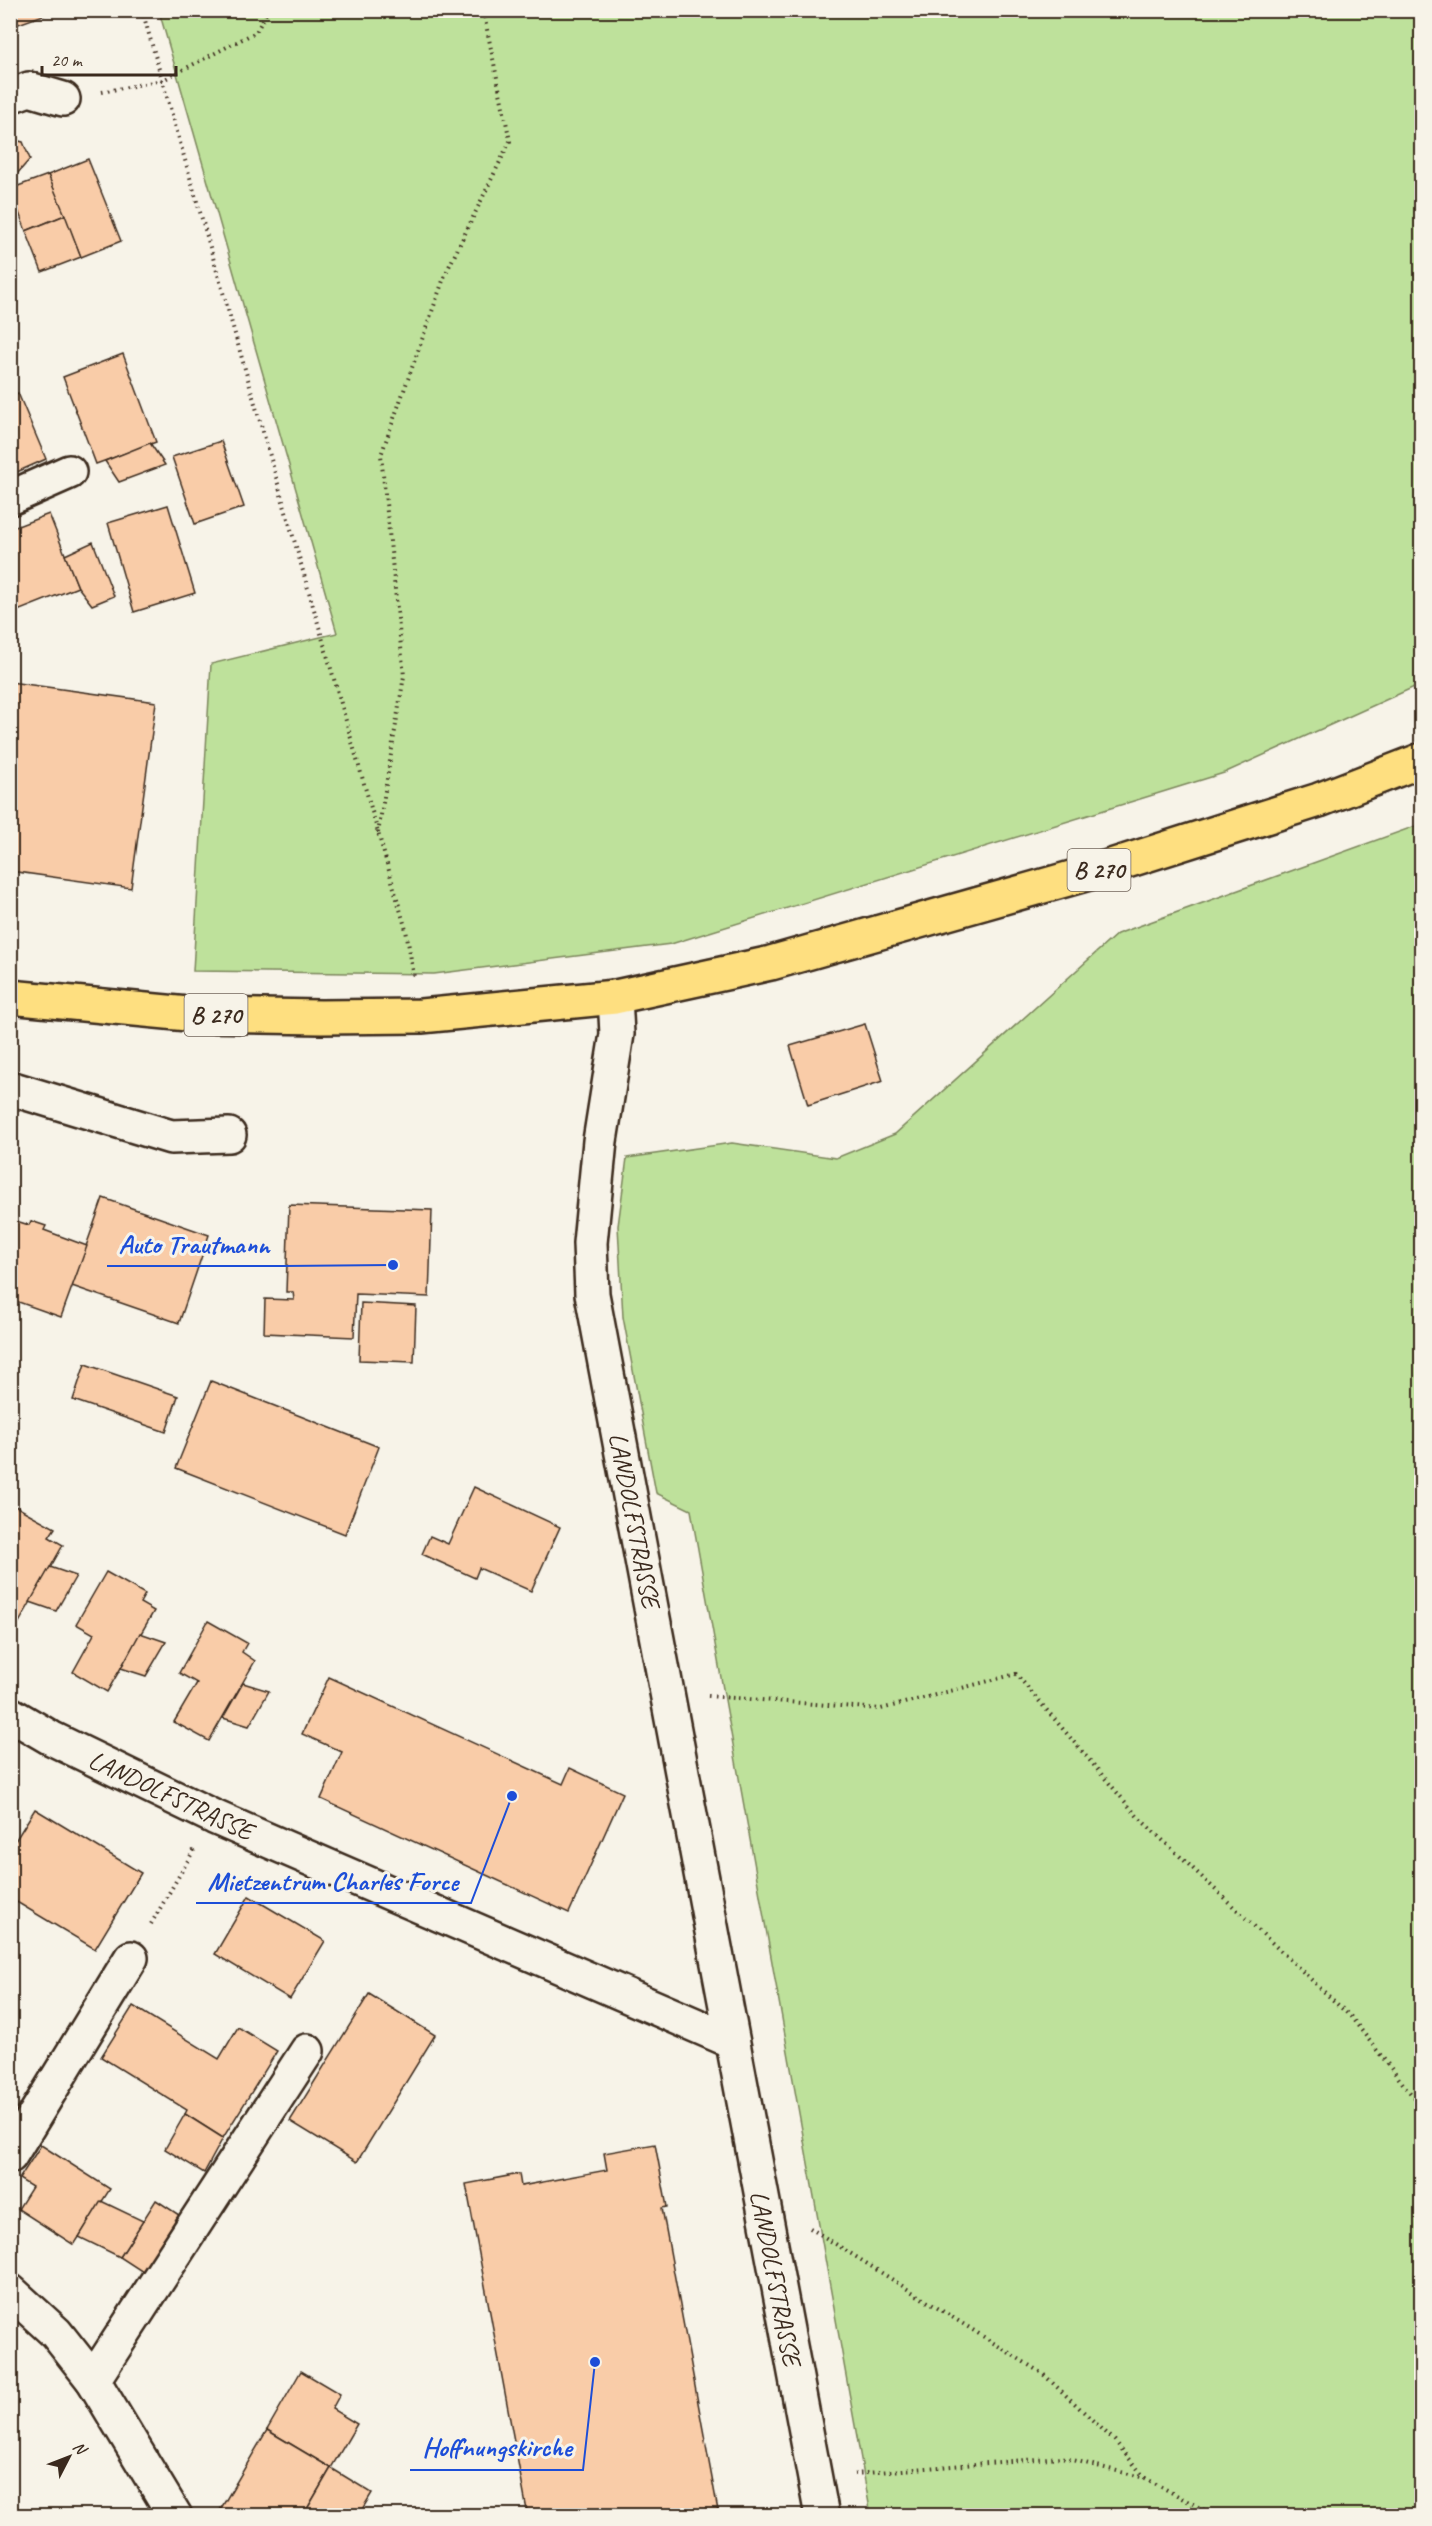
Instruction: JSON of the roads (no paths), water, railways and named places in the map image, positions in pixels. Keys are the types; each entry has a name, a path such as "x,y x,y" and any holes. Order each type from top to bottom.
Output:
{"main road":[{"name":"B 270","path":"10,998 198,1015 422,1016 615,997 771,963 1089,873 1319,800 1422,760"}],"street":[{"path":"10,96 28,89 63,99"},
{"path":"10,498 69,472"},
{"name":"LANDOLFSTRASSE","path":"615,997 616,1034 600,1141 590,1243 592,1294 822,2516"},
{"path":"10,1088 171,1137 229,1135"},
{"name":"LANDOLFSTRASSE","path":"10,1714 51,1738 214,1817 732,2041"},
{"path":"10,2156 131,1958"},
{"path":"93,2380 308,2051"},
{"path":"10,2291 56,2333 93,2380 175,2516"}],"place":[{"name":"Auto Trautmann","path":"393,1265"},
{"name":"Mietzentrum Charles Force","path":"512,1796"},
{"name":"Hoffnungskirche","path":"595,2362"}]}
